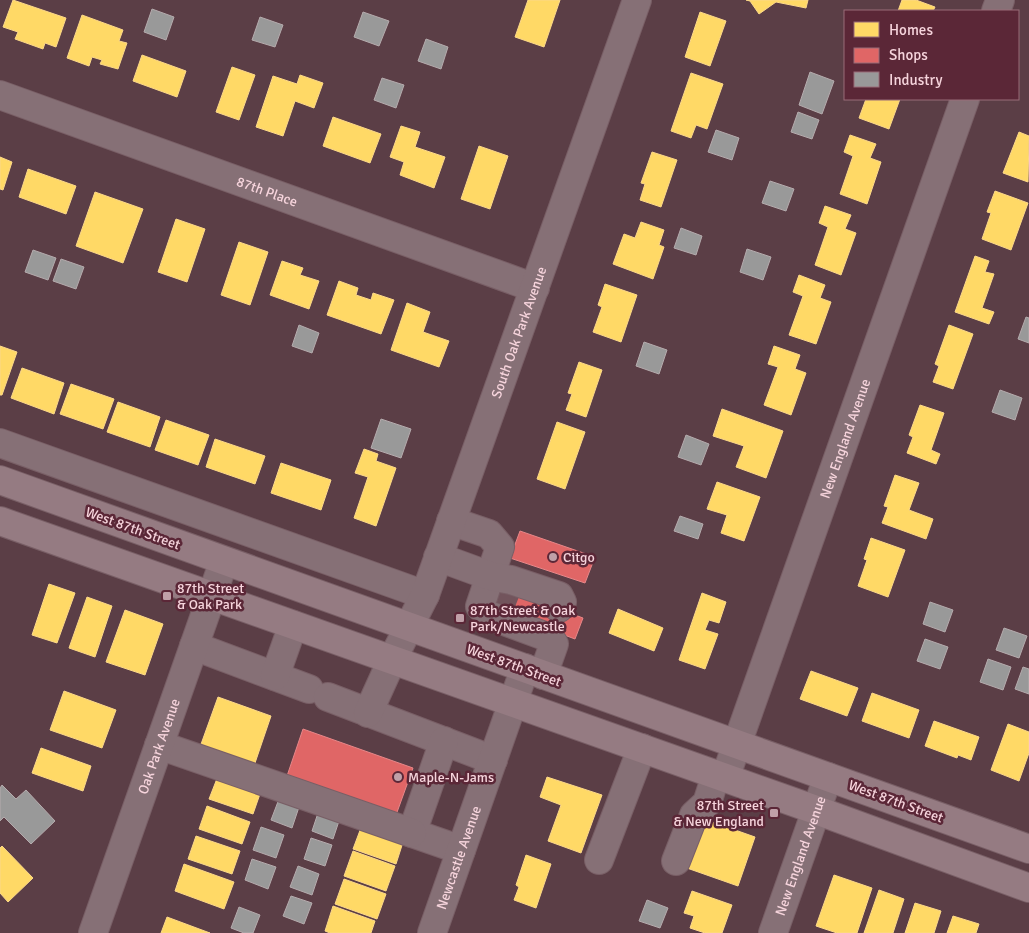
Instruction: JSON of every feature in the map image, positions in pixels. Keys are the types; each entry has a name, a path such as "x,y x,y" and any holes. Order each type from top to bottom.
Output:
{"main road":[{"name":"West 87th Street","path":"0,480 408,628 1029,849"},
{"path":"0,521 816,810 1029,888"}],"street":[{"name":"South Oak Park Avenue","path":"368,713 425,595 637,0"},
{"name":"87th Place","path":"0,95 535,288"},
{"name":"New England Avenue","path":"676,860 694,815 706,803 737,744 965,100"},
{"path":"0,443 425,595"},
{"path":"451,521 488,534 500,547 500,595 482,653"},
{"path":"438,557 500,595 554,626 562,602 560,596 500,595"},
{"name":"Oak Park Avenue","path":"93,933 224,561"},
{"path":"275,676 293,625"},
{"name":"Newcastle Avenue","path":"432,933 513,703 554,644 554,626"},
{"path":"194,646 493,760"},
{"path":"412,833 444,741"},
{"path":"159,745 461,850"},
{"path":"599,860 642,748"},
{"name":"New England Avenue","path":"773,933 828,777"}],"building: Homes":[{"path":"13,0 66,18 56,47 45,43 43,49 15,39 18,32 3,27"},
{"path":"528,0 560,0 544,47 515,37"},
{"path":"746,0 808,0 806,8 776,2 759,14 750,1"},
{"path":"902,0 916,0 935,7 934,10 898,10"},
{"path":"700,12 726,21 710,66 685,57"},
{"path":"82,15 123,30 119,41 127,43 118,69 100,64 102,60 92,57 89,66 67,58"},
{"path":"142,55 186,71 177,97 133,81"},
{"path":"232,67 255,75 239,120 216,112"},
{"path":"691,73 723,84 707,129 696,125 691,138 671,131"},
{"path":"300,75 323,83 314,108 295,101 283,136 256,127 273,76 297,84"},
{"path":"866,100 900,100 889,129 859,118"},
{"path":"333,117 381,134 370,163 323,146"},
{"path":"401,126 420,132 415,147 445,157 434,188 400,175 404,162 390,157"},
{"path":"1019,132 1029,136 1028,182 1003,173"},
{"path":"850,135 876,144 870,158 881,162 867,204 840,194 853,156 844,152"},
{"path":"479,146 508,156 490,209 461,199"},
{"path":"652,152 677,160 661,207 640,200 645,184 641,183"},
{"path":"0,157 12,162 3,190 0,189"},
{"path":"28,169 76,186 66,214 19,197"},
{"path":"995,191 1028,203 1011,250 982,239 991,213 987,212"},
{"path":"95,192 143,209 123,263 76,246"},
{"path":"825,206 851,215 845,229 856,233 841,275 815,265 828,227 819,223"},
{"path":"176,219 205,229 187,282 158,272"},
{"path":"641,222 664,230 659,245 664,247 653,279 613,264 624,234 635,238"},
{"path":"239,242 268,252 250,305 221,295"},
{"path":"975,256 989,261 985,272 994,274 982,308 994,312 989,324 955,312"},
{"path":"282,261 303,268 300,275 319,281 309,309 270,295"},
{"path":"799,275 825,285 820,298 831,302 816,344 789,335 803,296 793,292"},
{"path":"339,281 358,288 356,295 371,300 373,293 394,300 381,334 327,315"},
{"path":"605,284 637,295 621,342 593,332 602,307 598,305"},
{"path":"407,303 430,312 423,332 449,341 439,367 391,350"},
{"path":"949,325 973,334 953,389 933,382 939,366 935,364"},
{"path":"0,346 17,352 2,395 0,395"},
{"path":"774,346 800,355 795,369 806,373 791,415 764,405 778,367 768,364"},
{"path":"579,362 602,370 586,417 566,410 572,394 568,393"},
{"path":"22,368 64,383 54,414 11,398"},
{"path":"71,384 114,399 103,429 60,414"},
{"path":"118,402 160,417 150,447 107,432"},
{"path":"920,405 944,413 931,450 940,454 936,464 907,453 913,437 909,435"},
{"path":"722,409 783,431 766,478 736,467 744,446 713,436"},
{"path":"166,420 209,435 198,465 155,450"},
{"path":"557,422 585,432 565,489 537,479"},
{"path":"215,439 265,456 255,484 206,467"},
{"path":"364,449 378,454 376,461 396,468 376,526 354,518 368,477 355,473"},
{"path":"281,463 331,480 321,510 271,493"},
{"path":"895,475 919,483 909,510 933,519 926,539 882,523 888,507 884,506"},
{"path":"717,482 760,497 744,541 721,533 727,515 707,509"},
{"path":"871,538 905,550 888,597 858,586 867,560 864,559"},
{"path":"49,584 75,593 57,643 32,635"},
{"path":"702,593 726,602 719,623 709,620 705,630 718,634 705,669 679,660"},
{"path":"87,597 112,606 95,657 69,648"},
{"path":"618,609 663,628 654,651 609,633"},
{"path":"125,610 163,624 145,675 106,662"},
{"path":"811,671 858,688 847,716 800,699"},
{"path":"64,691 116,710 102,748 50,730"},
{"path":"872,693 919,710 909,738 862,721"},
{"path":"218,697 271,716 254,766 200,747"},
{"path":"934,721 979,737 971,760 958,755 957,758 925,746"},
{"path":"1008,724 1029,732 1029,753 1019,781 991,770"},
{"path":"41,748 91,766 83,791 32,773"},
{"path":"218,776 261,791 253,814 209,799"},
{"path":"547,777 602,795 581,853 548,841 561,805 540,797"},
{"path":"207,806 250,822 242,844 199,829"},
{"path":"701,818 755,837 738,886 684,867"},
{"path":"362,825 404,839 396,864 353,849"},
{"path":"196,836 240,851 232,874 188,859"},
{"path":"2,846 33,878 8,902 0,893 0,848"},
{"path":"353,851 395,866 386,891 344,876"},
{"path":"526,855 551,864 536,908 514,900 519,887 516,885"},
{"path":"184,864 234,882 224,909 175,891"},
{"path":"834,875 872,888 857,933 837,933 816,926"},
{"path":"344,879 386,894 377,919 335,904"},
{"path":"879,890 904,899 893,933 864,933"},
{"path":"692,891 732,905 722,933 705,933 690,928 694,916 684,913"},
{"path":"915,903 941,911 934,933 905,933"},
{"path":"333,906 375,921 371,933 330,933 325,931"},
{"path":"953,916 979,924 976,933 947,933"},
{"path":"167,917 210,933 161,933"}],"building: Shops":[{"name":"Citgo","path":"520,531 595,557 585,583 510,558"},
{"path":"495,585 583,618 575,639 487,606"},
{"path":"303,729 413,768 396,815 287,776"}],"building: Industry":[{"path":"152,9 174,17 166,40 144,32"},
{"path":"363,12 389,21 379,46 354,37"},
{"path":"260,17 283,25 275,47 252,40"},
{"path":"426,39 448,47 441,69 418,61"},
{"path":"810,72 834,81 822,114 799,105"},
{"path":"382,78 404,85 396,108 374,100"},
{"path":"798,112 819,120 812,139 791,132"},
{"path":"716,130 739,138 732,160 708,152"},
{"path":"770,181 794,189 786,211 762,203"},
{"path":"681,228 702,236 696,255 674,248"},
{"path":"747,249 771,257 763,280 740,272"},
{"path":"33,250 56,258 48,280 25,272"},
{"path":"61,259 84,267 76,289 53,281"},
{"path":"1026,317 1029,318 1029,343 1018,339"},
{"path":"299,325 319,333 312,353 292,346"},
{"path":"644,342 667,350 659,374 636,366"},
{"path":"1000,390 1022,398 1015,420 992,412"},
{"path":"381,419 411,429 401,458 371,448"},
{"path":"686,435 709,444 701,465 678,457"},
{"path":"680,516 703,524 698,539 674,531"},
{"path":"930,602 953,610 945,632 923,624"},
{"path":"1004,628 1027,636 1019,658 996,650"},
{"path":"925,639 948,647 940,669 917,661"},
{"path":"988,659 1011,667 1003,690 980,682"},
{"path":"1023,667 1029,669 1029,694 1015,689"},
{"path":"2,785 16,799 26,790 55,821 31,844 4,817 0,821 0,788"},
{"path":"279,799 299,807 292,828 271,820"},
{"path":"319,810 340,818 333,839 312,831"},
{"path":"261,827 284,835 276,858 253,850"},
{"path":"311,838 332,845 325,866 304,859"},
{"path":"252,859 276,867 268,889 245,880"},
{"path":"298,866 319,874 312,895 290,887"},
{"path":"291,896 312,903 304,924 283,916"},
{"path":"647,900 668,908 660,928 639,921"},
{"path":"239,907 260,915 253,933 244,933 231,928"}],"tunnel":[{"path":"498,612 507,589"}],"place":[{"name":"Citgo","path":"553,557"},
{"name":"87th Street & Oak Park","path":"167,596"},
{"name":"87th Street & Oak Park/Newcastle","path":"460,618"},
{"name":"Maple-N-Jams","path":"398,777"},
{"name":"87th Street & New England","path":"774,813"}]}
